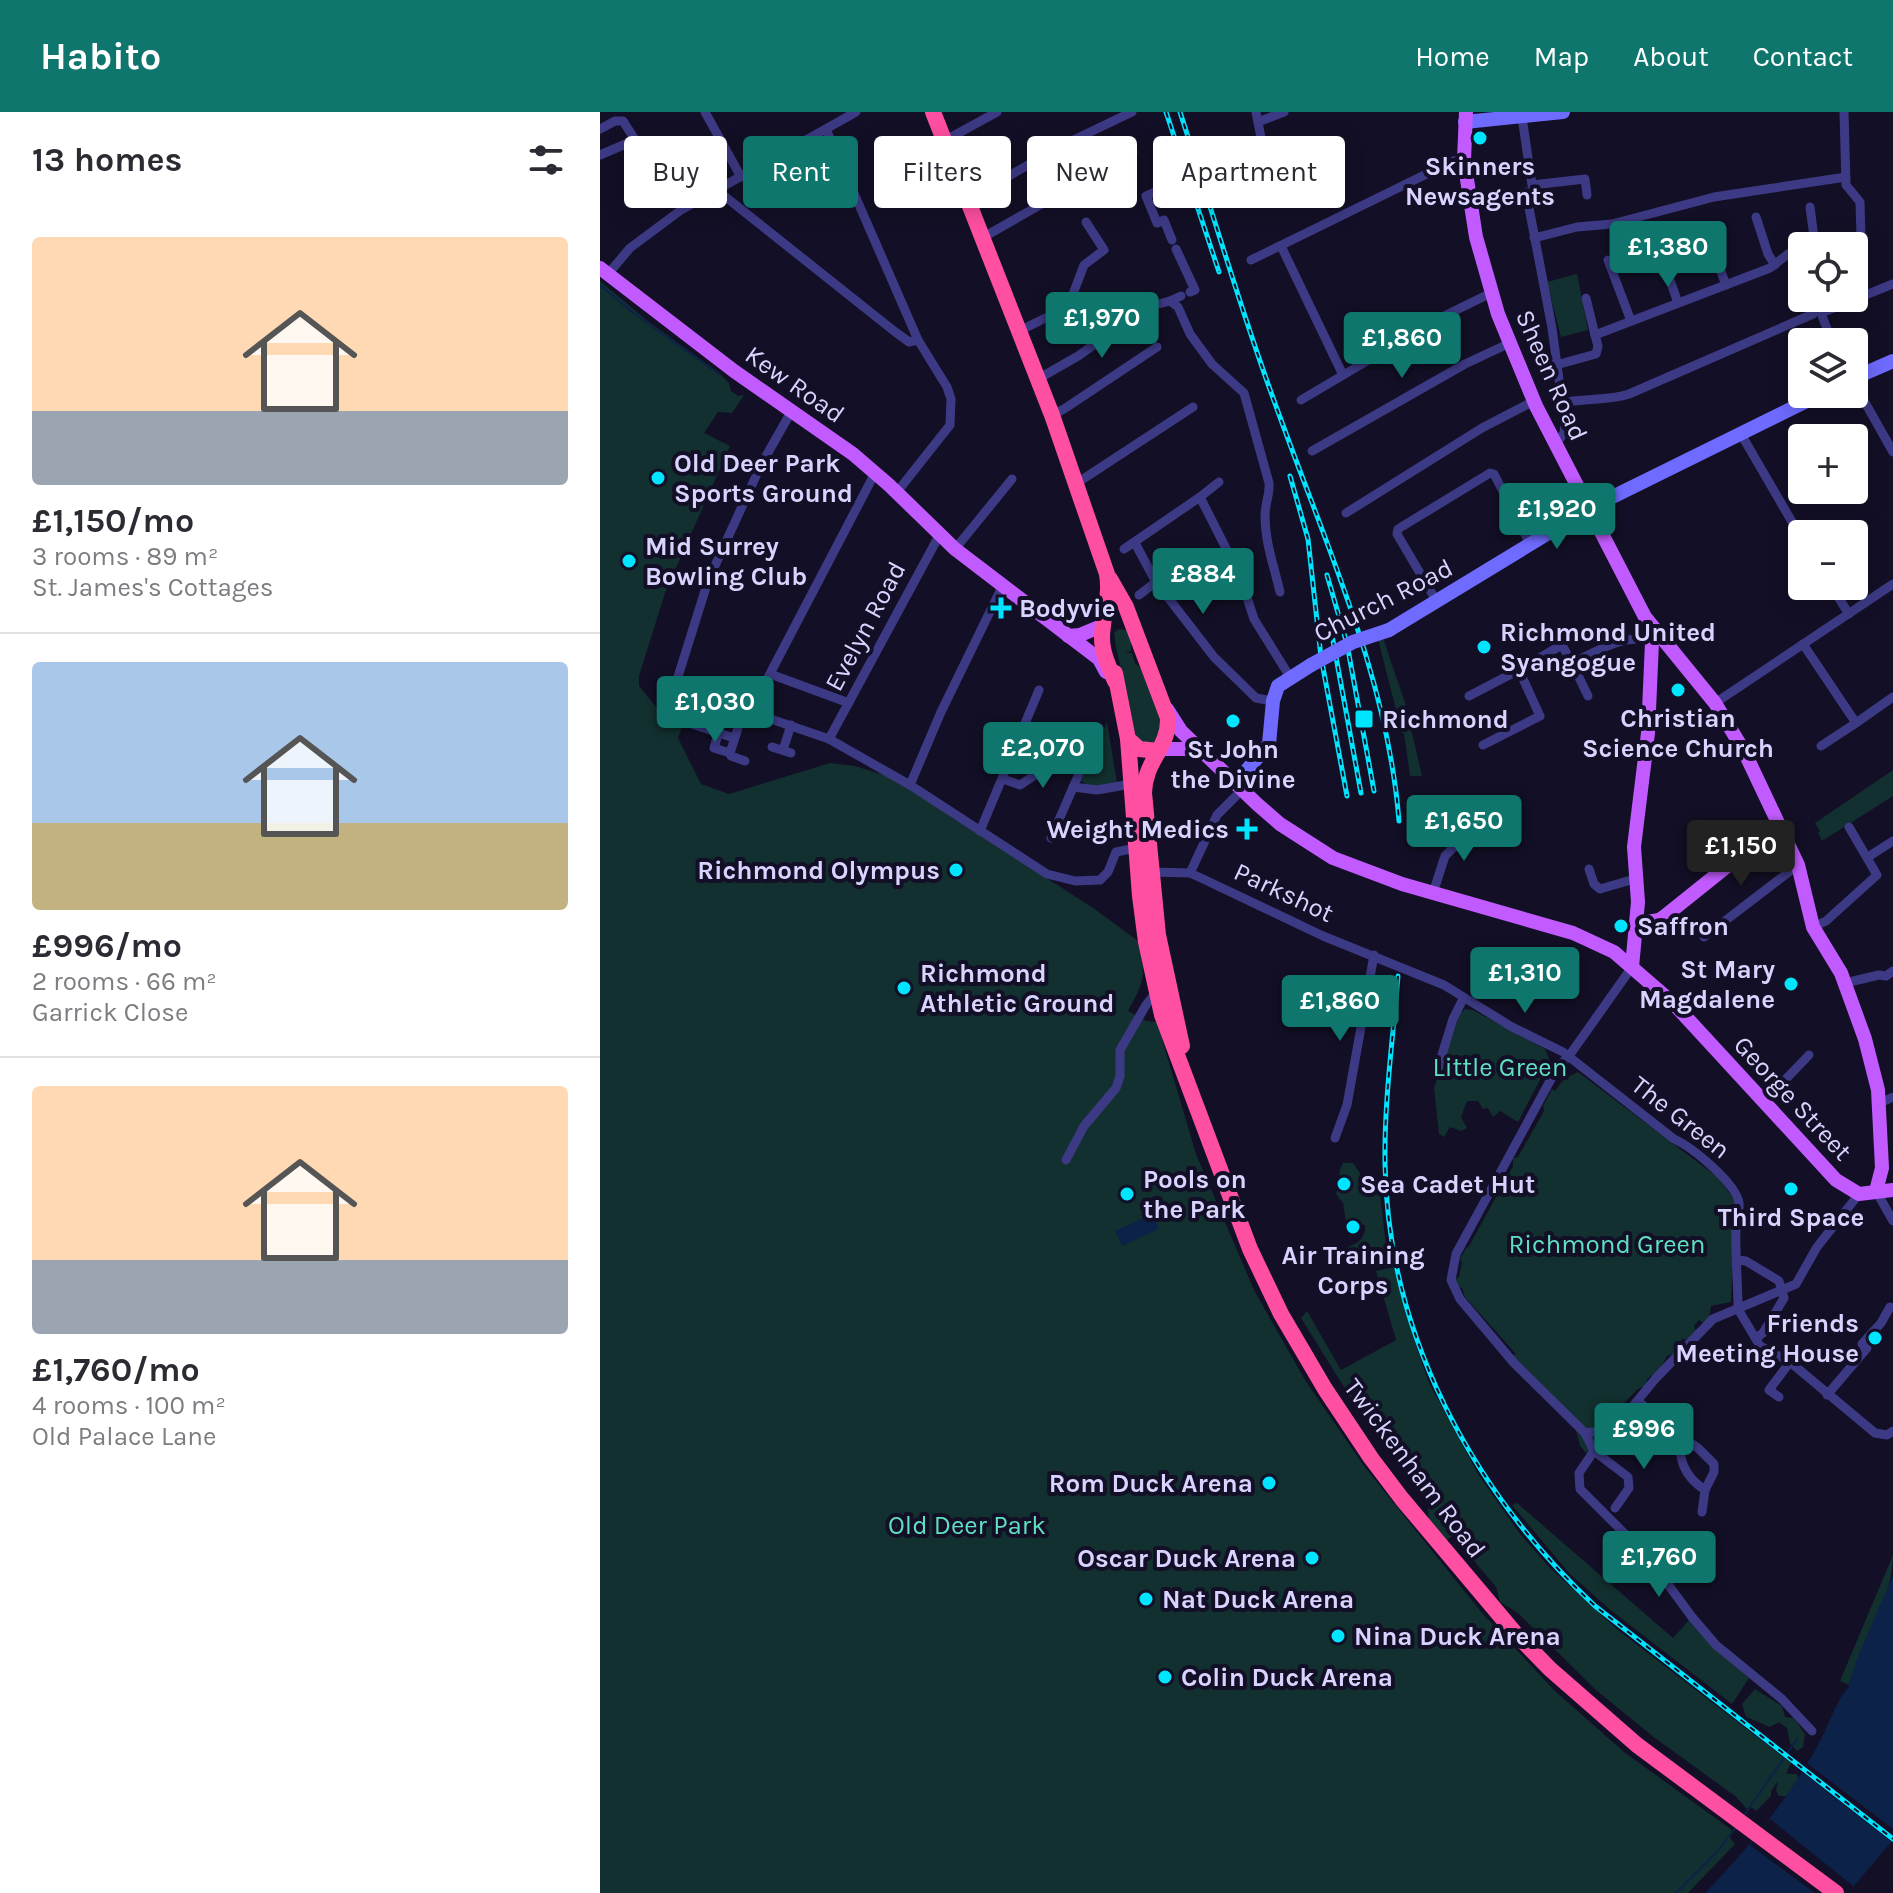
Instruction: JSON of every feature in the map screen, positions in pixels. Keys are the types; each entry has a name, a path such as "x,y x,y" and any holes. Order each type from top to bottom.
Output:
{"highway":[{"path":"930,112 941,136"},
{"path":"970,208 1077,483 1107,574 1118,623"},
{"path":"1107,574 1109,595 1118,623 1166,708"},
{"name":"Twickenham Road","path":"1118,623 1103,650 1115,681 1128,739 1142,911 1156,993 1219,1173 1281,1314 1343,1418 1402,1499 1514,1632 1595,1711 1836,1893"},
{"name":"Twickenham Road","path":"1166,708 1168,731 1150,762 1144,784 1150,872 1188,1083"},
{"path":"1128,739 1139,749 1159,750"}],"main road":[{"name":"Sheen Road","path":"1465,117 1464,160 1476,237 1491,293 1534,401 1654,638 1715,703 1744,751 1798,865 1813,927 1845,983 1886,1100 1882,1168 1876,1191"},
{"name":"Kew Road","path":"604,271 875,473 955,549 1102,663 1120,710"},
{"path":"1068,636 1118,623"},
{"path":"1632,967 1638,878 1634,847 1648,733 1654,638"},
{"path":"1166,708 1181,731 1238,787"},
{"path":"1159,750 1200,749"},
{"name":"George Street","path":"1238,787 1280,824 1333,858 1433,893 1573,933 1614,952 1673,1003 1831,1177 1859,1194 1893,1190"},
{"path":"1636,924 1659,920 1761,839 1769,835 1782,835"},
{"path":"1614,952 1633,947"},
{"path":"1882,1168 1893,1182"}],"street":[{"path":"705,112 741,177"},
{"path":"727,186 856,112"},
{"path":"941,136 997,112"},
{"path":"1011,175 1061,146 1132,112"},
{"path":"1257,117 1284,112"},
{"path":"1465,117 1522,117 1563,112"},
{"path":"1844,112 1846,177 1849,191 1860,202 1861,232"},
{"path":"1522,117 1532,185 1585,179 1587,195"},
{"path":"600,129 615,121 623,121 632,136"},
{"path":"826,129 918,340 951,399 952,417 945,434 897,492"},
{"path":"600,155 624,145"},
{"path":"1251,260 1453,161 1464,160"},
{"path":"1534,238 1577,227 1612,224 1714,197 1846,177"},
{"path":"1526,192 1552,328 1565,424 1564,433 1555,445"},
{"path":"1038,379 1078,356 1147,307 1195,290 1164,220 1157,223 1146,196 1153,193"},
{"path":"727,198 894,331 909,342 918,340"},
{"path":"1810,207 1813,232"},
{"path":"604,271 648,233 685,208"},
{"path":"982,238 1035,208"},
{"path":"1756,217 1768,254 1775,265"},
{"path":"1019,331 1068,307 1084,265 1104,250 1086,222"},
{"path":"1706,231 1726,285"},
{"path":"1656,240 1678,303"},
{"path":"1281,246 1343,375"},
{"path":"1595,335 1775,265 1788,254"},
{"path":"1608,260 1631,321"},
{"path":"1826,328 1821,313 1893,284"},
{"path":"1301,400 1438,319 1491,293"},
{"path":"1556,365 1596,354 1598,346 1586,298"},
{"path":"1170,301 1178,307 1190,334 1212,364 1244,393 1269,483 1265,514 1267,550 1274,563 1280,592"},
{"path":"1561,403 1629,394 1813,314"},
{"path":"1312,451 1411,394 1510,343"},
{"path":"1052,415 1157,347"},
{"path":"1868,373 1893,361"},
{"path":"1346,513 1482,428 1534,401"},
{"path":"1868,406 1893,452"},
{"path":"1077,483 1193,407"},
{"name":"Church Road","path":"1238,787 1269,744 1273,701 1278,686 1290,677 1353,642 1389,630 1588,509 1793,408"},
{"path":"676,683 708,581 761,465 791,412"},
{"path":"1741,434 1791,520"},
{"path":"730,753 739,725 750,712 875,473"},
{"path":"1437,602 1397,534 1398,529 1490,473 1494,474 1531,546"},
{"path":"955,549 1012,479"},
{"path":"1124,549 1219,482"},
{"path":"1200,497 1240,576 1254,619 1290,677"},
{"name":"Evelyn Road","path":"829,739 940,534"},
{"path":"1135,543 1156,582 1214,657 1256,698 1273,701"},
{"path":"1139,595 1156,582"},
{"path":"1715,703 1893,584"},
{"path":"910,785 941,712 1002,587"},
{"path":"1840,600 1849,614"},
{"path":"1572,663 1633,639 1654,638"},
{"path":"1803,644 1856,723"},
{"path":"1469,696 1560,646 1588,696"},
{"path":"1483,745 1540,716 1519,670"},
{"path":"770,674 849,703"},
{"path":"980,831 1039,690"},
{"path":"1821,746 1893,697"},
{"path":"750,712 829,739 910,785 1047,874 1075,881 1100,880 1108,872 1121,839"},
{"path":"692,724 734,738"},
{"path":"772,747 787,752 791,725"},
{"path":"1051,838 1099,728"},
{"path":"718,734 714,748 745,761"},
{"path":"1003,779 1020,785 1035,775 1053,743"},
{"path":"1073,787 1097,790 1131,784"},
{"path":"1190,873 1217,815 1238,787"},
{"path":"1433,893 1445,856 1456,845 1462,825"},
{"path":"1813,927 1826,921 1876,877 1877,872 1849,827"},
{"path":"1868,857 1893,841"},
{"path":"1116,852 1136,848"},
{"path":"1704,937 1798,865"},
{"path":"1589,869 1594,884 1600,889 1638,878"},
{"name":"Parkshot","path":"1150,872 1190,873 1323,936 1444,985 1463,999"},
{"path":"1335,1138 1347,1105 1374,955"},
{"path":"1615,1508 1629,1488 1628,1477 1594,1451 1584,1432 1514,1363 1460,1299 1451,1280 1453,1262 1468,1229 1557,1068 1569,1056 1632,967"},
{"path":"1066,1160 1084,1126 1116,1088 1120,1076 1120,1050 1166,974"},
{"path":"1845,983 1879,975 1891,977"},
{"path":"1437,1071 1453,1019 1463,999 1569,1056"},
{"path":"1138,1019 1154,1019 1166,1027"},
{"path":"1763,1103 1809,1055"},
{"name":"The Green","path":"1569,1056 1723,1177 1739,1203 1738,1309"},
{"path":"1876,1191 1893,1221"},
{"path":"1812,1731 1782,1699 1716,1645 1647,1556 1583,1493 1578,1481 1579,1473 1594,1451 1656,1378 1713,1319 1796,1284 1817,1247 1859,1194"},
{"path":"1737,1260 1746,1261 1779,1281 1784,1298 1778,1312 1756,1338"},
{"path":"1827,1395 1867,1348 1862,1344 1881,1323 1890,1307"},
{"path":"1738,1309 1766,1350 1790,1362 1875,1433 1887,1435 1893,1431"},
{"path":"1779,1397 1769,1390 1790,1362"},
{"path":"1638,1401 1714,1464 1714,1472 1705,1490 1702,1512"},
{"path":"1584,1432 1614,1429"},
{"path":"1678,1434 1681,1464 1686,1474 1705,1490"}],"green space":[{"path":"1577,274 1588,330 1561,337 1547,282"},
{"name":"Old Deer Park","path":"600,281 645,319 718,372 729,383 731,391 738,396 744,395 732,413 718,412 704,433 730,446 665,593 639,676 639,686 657,708 661,709 668,686 693,695 678,738 701,784 729,794 830,763 855,766 890,777 1093,908 1138,941 1142,978 1128,1011 1146,1021 1157,1022 1196,1154 1254,1290 1305,1380 1364,1466 1482,1613 1555,1691 1624,1752 1732,1830 1730,1838 1735,1844 1688,1893 600,1893"},
{"path":"1118,629 1127,630 1131,651 1125,653 1132,653 1135,663 1143,670 1159,709 1162,732 1155,743 1142,743 1136,737 1116,647 1114,633"},
{"path":"1383,638 1405,703 1422,776 1410,776 1404,733 1378,639"},
{"path":"1107,722 1117,783 1089,786 1081,781"},
{"path":"1893,770 1893,796 1822,841 1815,823"},
{"name":"Little Green","path":"1465,1009 1473,1010 1545,1049 1550,1061 1518,1122 1500,1111 1493,1117 1488,1108 1483,1109 1478,1101 1467,1101 1461,1117 1467,1128 1461,1131 1450,1127 1444,1137 1439,1134 1434,1088 1460,1014"},
{"name":"Richmond Green","path":"1578,1072 1720,1179 1735,1202 1731,1302 1711,1306 1709,1319 1703,1323 1699,1320 1694,1326 1696,1331 1691,1340 1682,1339 1676,1353 1667,1356 1660,1369 1647,1379 1646,1386 1638,1389 1617,1410 1618,1414 1613,1419 1609,1417 1595,1424 1605,1434 1587,1454 1580,1446 1576,1430 1513,1357 1515,1353 1465,1297 1454,1279 1459,1277 1460,1259 1513,1166 1513,1158 1518,1157 1544,1111 1543,1106 1552,1089 1555,1091 1565,1078"},
{"path":"1343,1163 1353,1163 1365,1181 1367,1177 1378,1177 1386,1246 1384,1254 1371,1253 1368,1257 1337,1254 1360,1241 1365,1232 1365,1225 1346,1222 1343,1203 1336,1194"},
{"path":"1394,1267 1429,1383 1478,1474 1520,1534 1549,1567 1619,1631 1791,1763 1786,1774 1797,1774 1801,1788 1791,1796 1779,1796 1776,1790 1778,1781 1771,1796 1756,1811 1751,1807 1747,1809 1735,1796 1596,1690 1518,1613 1500,1602 1496,1587 1474,1561 1471,1562 1454,1535 1447,1540 1438,1533 1428,1515 1429,1504 1357,1408 1301,1318 1307,1311 1341,1370 1396,1340 1376,1271"},
{"path":"1517,1503 1673,1638 1689,1620 1711,1645 1749,1678 1732,1704 1608,1608 1569,1573 1512,1505"},
{"path":"1893,1555 1883,1604 1849,1685 1840,1681"},
{"path":"1755,1689 1782,1706 1785,1717 1794,1718 1805,1734 1803,1747 1797,1751 1790,1743 1787,1728 1779,1722 1770,1727 1746,1717 1742,1704"}],"water":[{"path":"1152,1214 1159,1229 1122,1246 1115,1231"},
{"path":"1893,1576 1893,1840 1848,1893 1705,1893 1764,1826 1814,1752 1848,1688 1858,1656"}],"pier":[{"path":"1804,1761 1893,1829 1893,1843 1798,1769"},
{"path":"1770,1819 1853,1886 1848,1893 1815,1893 1750,1845"}],"waterway":[{"path":"600,285 636,315 719,374"},
{"path":"1745,1814 1797,1739"},
{"path":"1676,1893 1717,1852 1737,1826"}],"railway":[{"path":"1166,112 1219,272"},
{"path":"1180,112 1256,350 1355,621 1383,720 1399,821"},
{"path":"1290,476 1308,539 1321,657 1347,796"},
{"path":"1327,575 1347,644 1374,791"},
{"path":"1329,619 1361,793"},
{"path":"1398,976 1385,1140 1390,1227 1402,1289 1420,1349 1445,1406 1475,1461 1551,1561 1595,1606 1893,1839"}],"place":[{"name":"Skinners Newsagents","path":"1480,138"},
{"name":"Old Deer Park Sports Ground","path":"658,478"},
{"name":"Mid Surrey Bowling Club","path":"629,561"},
{"name":"Bodyvie","path":"1001,608"},
{"name":"Richmond United Syangogue","path":"1484,647"},
{"name":"Christian Science Church","path":"1678,690"},
{"name":"Richmond","path":"1364,719"},
{"name":"St John the Divine","path":"1233,721"},
{"name":"Weight Medics","path":"1247,829"},
{"name":"Richmond Olympus","path":"956,870"},
{"name":"Saffron","path":"1621,926"},
{"name":"St Mary Magdalene","path":"1791,984"},
{"name":"Richmond Athletic Ground","path":"904,988"},
{"name":"Sea Cadet Hut","path":"1344,1184"},
{"name":"Third Space","path":"1791,1189"},
{"name":"Pools on the Park","path":"1127,1194"},
{"name":"Air Training Corps","path":"1353,1227"},
{"name":"Friends Meeting House","path":"1875,1338"},
{"name":"Rom Duck Arena","path":"1269,1483"},
{"name":"Oscar Duck Arena","path":"1312,1558"},
{"name":"Nat Duck Arena","path":"1146,1599"},
{"name":"Nina Duck Arena","path":"1338,1636"},
{"name":"Colin Duck Arena","path":"1165,1677"}]}
